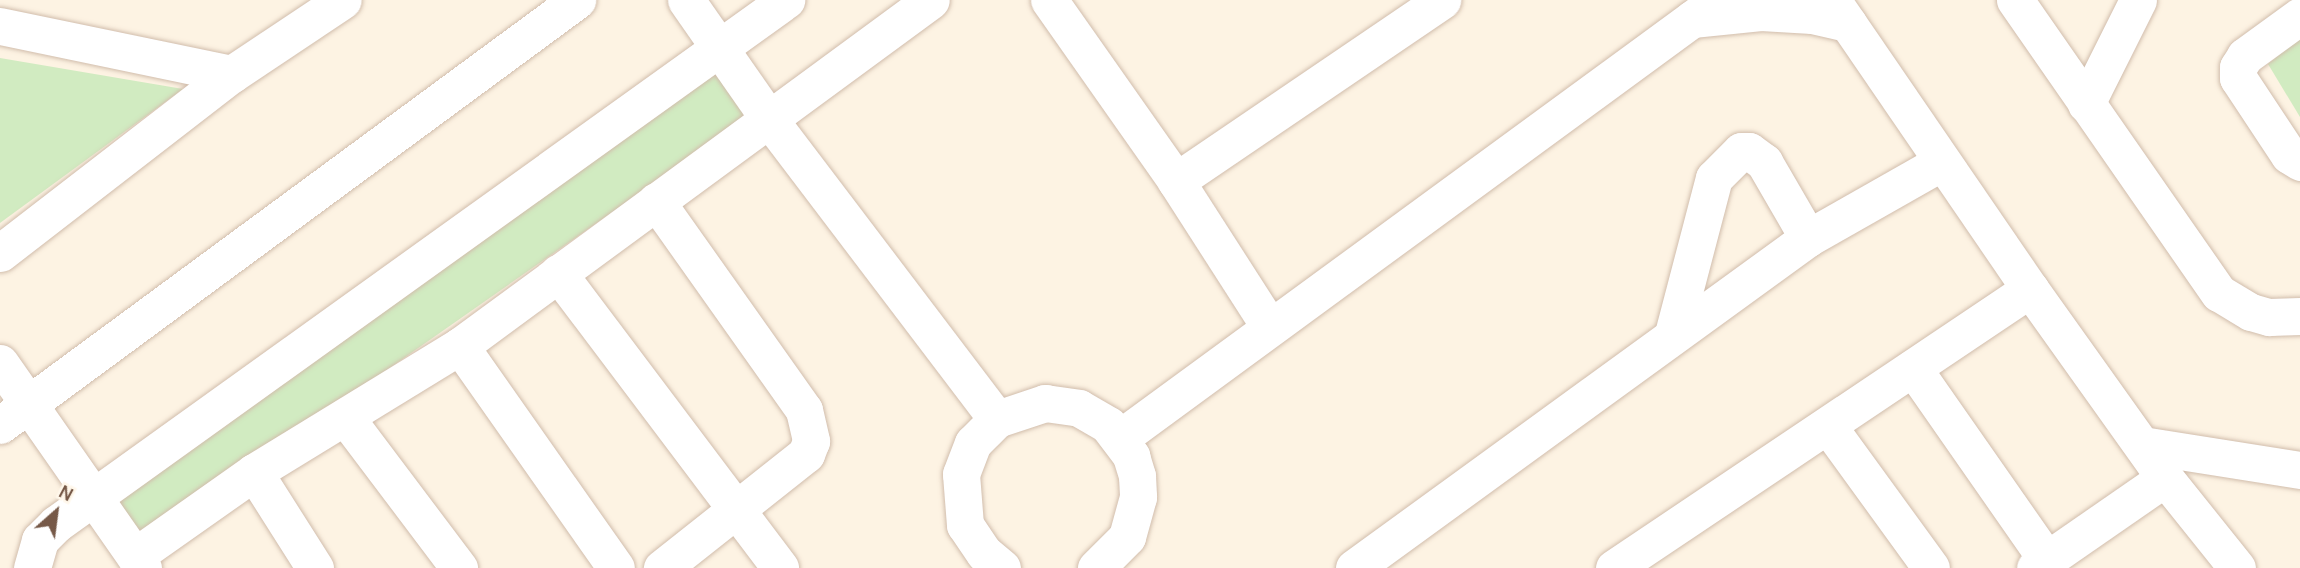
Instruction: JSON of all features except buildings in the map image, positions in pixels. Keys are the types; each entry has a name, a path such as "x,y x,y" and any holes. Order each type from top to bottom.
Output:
{"street":[{"path":"0,253 232,74 343,0"},
{"path":"14,414 577,0"},
{"path":"685,0 769,119 998,419"},
{"path":"32,568 40,540 786,0"},
{"path":"0,363 14,414 96,499 139,562 254,472 460,346 931,0"},
{"path":"1049,0 1176,181 1269,326"},
{"path":"1176,181 1442,0"},
{"path":"2015,0 2219,293 2250,312 2269,317 2300,316"},
{"path":"2086,104 2138,0"},
{"path":"1120,438 1269,326 1705,9 1812,15 1840,12 2141,445 2237,568"},
{"path":"2300,16 2245,56 2238,67 2238,78 2289,155 2300,162"},
{"path":"0,26 232,74"},
{"path":"1673,334 1710,188 1718,171 1733,157 1749,151 1764,162 1808,238"},
{"path":"1354,568 1808,238 1942,162"},
{"path":"656,201 810,425 806,454 662,568"},
{"path":"558,273 780,568"},
{"path":"1614,568 2030,289"},
{"path":"460,346 616,568"},
{"path":"1913,368 2041,564 2165,478"},
{"path":"983,563 963,517 961,474 974,443 998,419 1028,405 1063,404 1094,415 1120,438 1137,476 1137,508 1127,537 1098,568"},
{"path":"346,418 459,568"},
{"path":"1828,426 1931,568"},
{"path":"2141,445 2300,470"},
{"path":"254,472 315,568"}],"green space":[{"path":"2300,37 2300,117 2268,64"},
{"path":"0,58 183,89 0,223"},
{"path":"721,70 752,114 142,542 111,497"}]}
